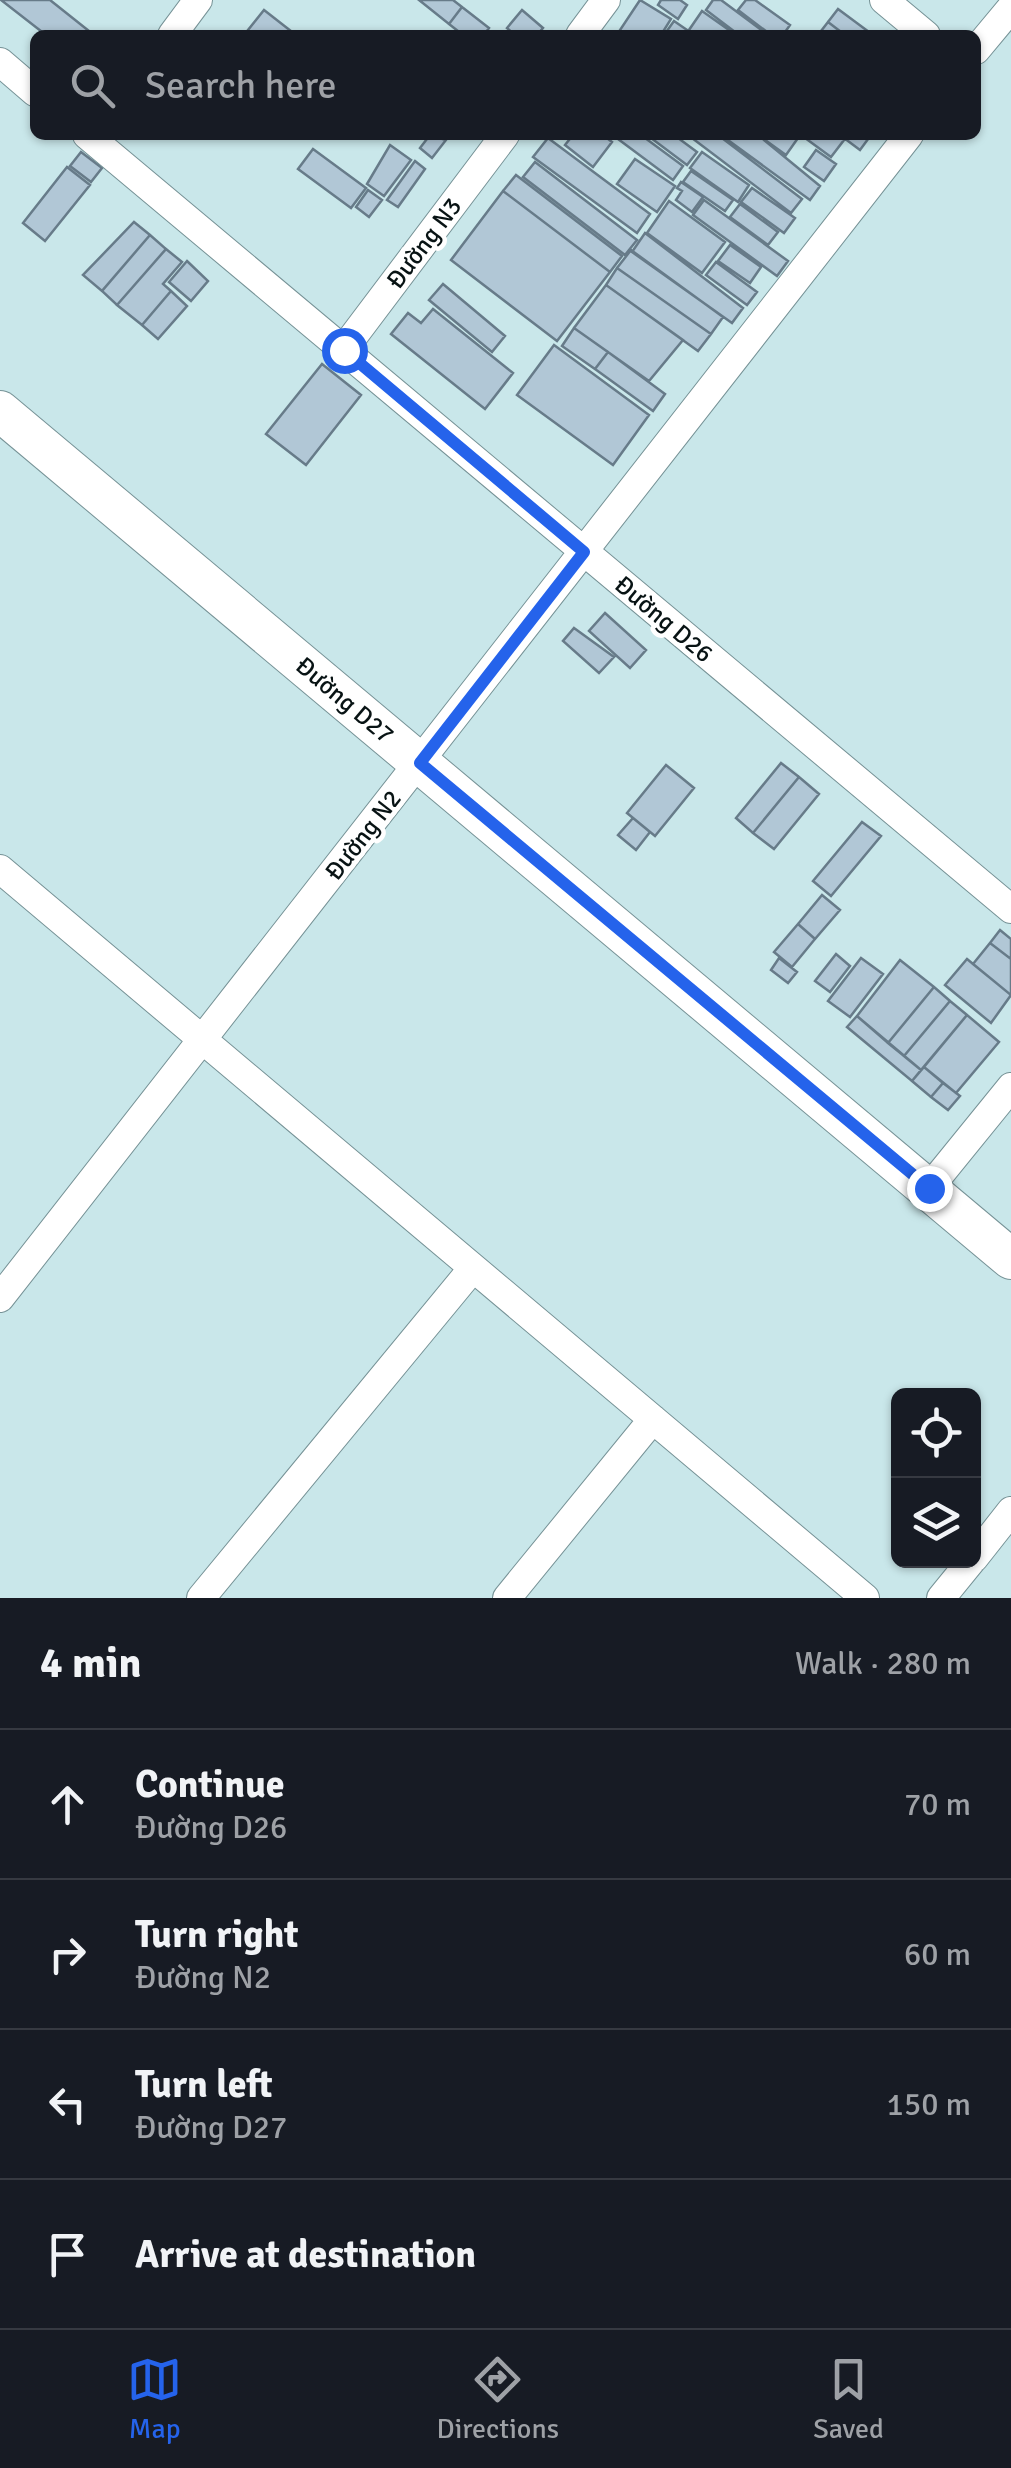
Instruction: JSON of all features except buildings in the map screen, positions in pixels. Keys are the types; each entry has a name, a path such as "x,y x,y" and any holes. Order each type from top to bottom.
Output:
{"street":[{"path":"176,30 198,0"},
{"path":"584,30 606,0"},
{"path":"884,0 920,30"},
{"path":"981,44 1011,8"},
{"path":"0,62 30,88"},
{"name":"Đường D26","path":"96,140 1011,909"},
{"name":"Đường N3","path":"344,350 501,140"},
{"name":"Đường N2","path":"0,1298 905,140"},
{"name":"Đường D27","path":"0,411 1011,1259"},
{"path":"0,869 865,1598"},
{"path":"929,1188 1011,1087"},
{"path":"200,1598 473,1268"},
{"path":"507,1598 653,1420"},
{"path":"981,1548 1011,1512"},
{"path":"942,1598 965,1568"}],"route":[{"path":"344,350 584,552 420,763 929,1188"}]}
